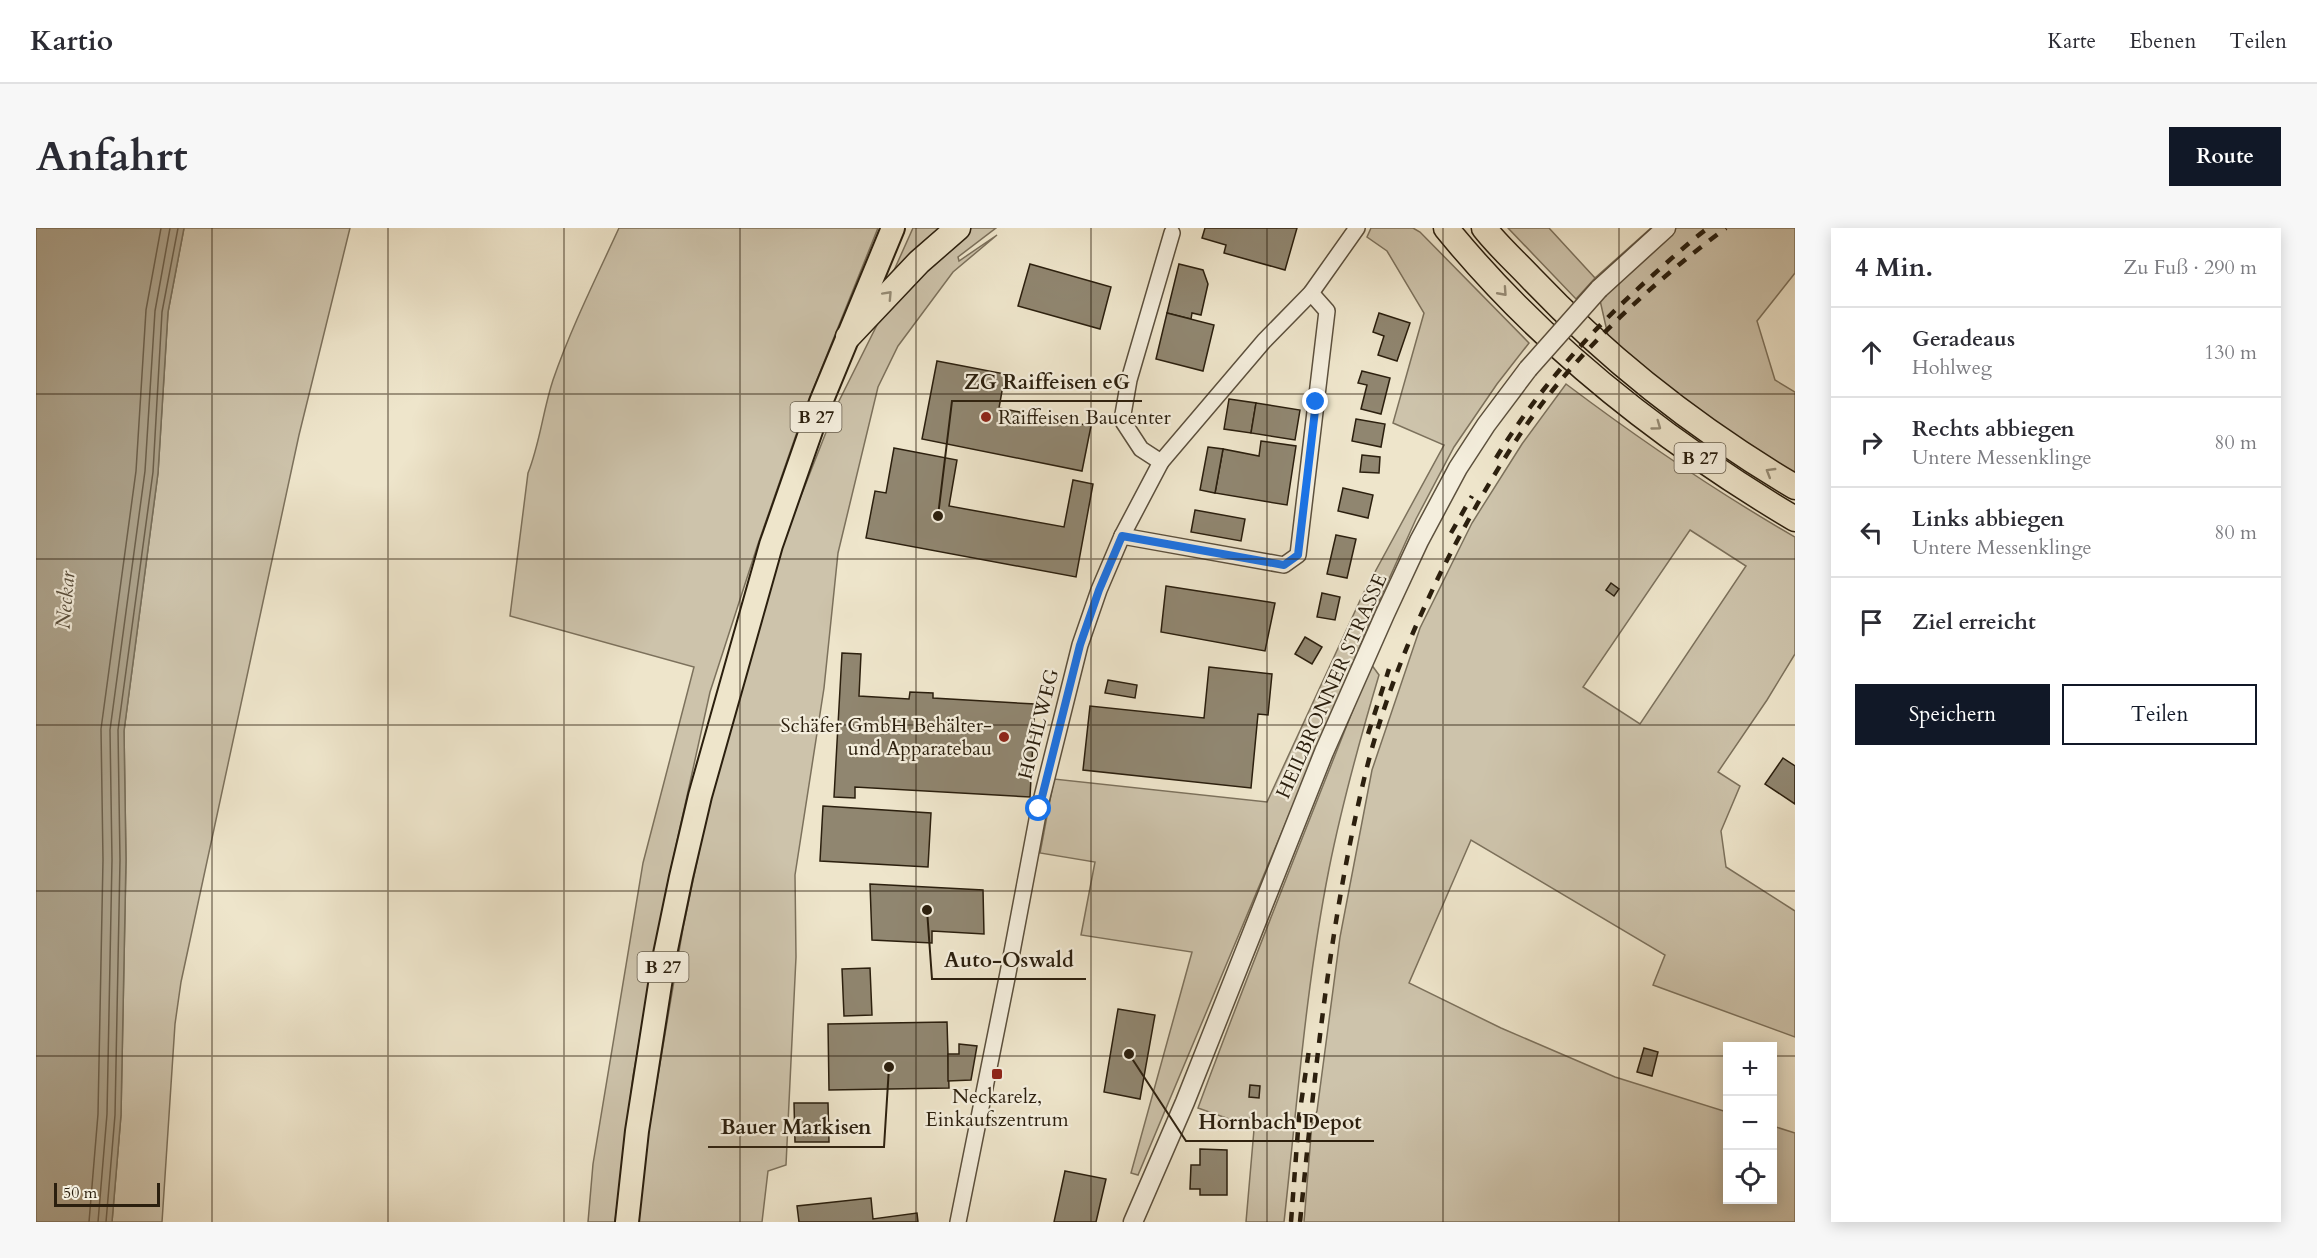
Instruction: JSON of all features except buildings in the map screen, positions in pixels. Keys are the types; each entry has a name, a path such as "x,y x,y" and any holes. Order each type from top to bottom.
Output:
{"highway":[{"path":"848,337 919,262 958,228"},
{"path":"1431,228 1464,249"},
{"path":"1446,228 1464,249"},
{"name":"B 27","path":"1484,228 1555,303 1604,350 1677,410 1745,457 1795,487"},
{"name":"B 27","path":"1464,249 1561,351 1609,392 1732,481 1795,519"}],"main road":[{"name":"B 27","path":"627,1222 637,1131 659,992 681,877 700,796 771,545 821,402 893,228"}],"street":[{"name":"HOHLWEG","path":"958,1222 1039,809 1080,645 1099,590 1122,536 1161,462 1264,341 1311,293 1357,228"},
{"name":"HEILBRONNER STRASSE","path":"1133,1222 1185,1102 1324,752 1419,541 1458,468 1486,425 1528,369 1599,289 1666,228"},
{"path":"1161,462 1141,449 1122,420 1129,380 1172,233"},
{"path":"1122,536 1284,565 1298,555 1327,311 1311,293"}],"shaded area":[{"path":"184,228 350,228 299,435 181,982 175,1024 162,1222 112,1222 121,1115 126,860 124,731 158,473 168,312"},
{"path":"619,228 878,228 804,412 710,692 666,891 633,1076 615,1222 588,1222 593,1164 643,863 694,667 510,616 528,473 550,391 576,322"},
{"path":"913,228 945,228 891,277"},
{"path":"972,228 996,228 958,257 959,261 997,235 953,272 898,346 878,387 838,553 824,688 795,875 796,957 786,1165 768,1171 762,1222 637,1222 647,1140 683,928 707,814 780,549 836,407 884,311 951,243"},
{"path":"1371,228 1413,228 1420,232 1529,343 1497,384 1454,447 1416,519 1375,610 1138,1175 1131,1173 1192,952 1081,935 1095,862 1040,853 1054,779 1267,802 1363,594 1444,445 1393,423 1424,313 1387,251 1367,237"},
{"path":"1508,228 1549,228 1595,278 1576,299"},
{"path":"1651,228 1795,228 1795,273 1757,321 1775,380 1795,392 1795,475 1750,452 1609,340 1595,278"},
{"path":"1566,384 1678,464 1795,537 1795,654 1718,772 1740,786 1721,831 1726,867 1795,911 1795,1037 1653,985 1665,955 1471,840 1409,983 1501,1028 1615,1077 1723,1111 1723,1204 1777,1204 1777,1127 1795,1133 1795,1222 1304,1222 1312,1123 1345,1125 1314,1118 1317,1111 1340,937 1372,770 1420,628 1472,523 1522,444","holes":["1690,530 1746,566 1640,724 1583,687"]},
{"path":"1371,664 1379,675 1340,820 1314,957 1284,1222 1246,1222 1255,1118 1229,1119 1198,1108"}],"water":[{"name":"Neckar","path":"36,228 184,228 168,312 158,473 124,731 126,860 121,1115 112,1222 36,1222"}],"railway":[{"path":"1496,458 1548,384 1588,338 1630,296 1708,228"},
{"path":"1300,1222 1325,995 1353,827 1373,744 1390,692 1420,616 1444,566 1488,486 1538,409 1561,380 1612,325 1668,274 1726,228"},
{"path":"1451,533 1472,496"},
{"path":"1368,734 1389,669"},
{"path":"1291,1222 1299,1117 1309,1050"}],"place":[{"name":"Raiffeisen Baucenter","path":"986,417"},
{"name":"ZG Raiffeisen eG","path":"938,516"},
{"name":"Schäfer GmbH Behälter- und Apparatebau","path":"1004,737"},
{"name":"Auto-Oswald","path":"927,910"},
{"name":"Hornbach Depot","path":"1129,1054"},
{"name":"Bauer Markisen","path":"889,1067"},
{"name":"Neckarelz, Einkaufszentrum","path":"997,1074"}],"route":[{"path":"1039,809 1080,645 1099,590 1122,536 1284,565 1298,555 1316,402"}]}
